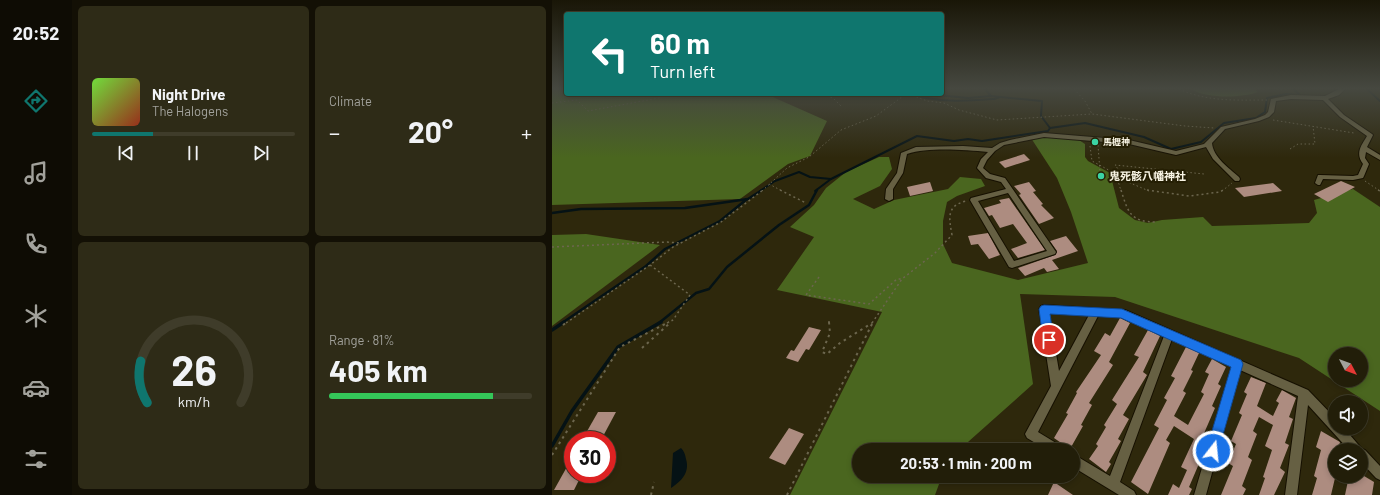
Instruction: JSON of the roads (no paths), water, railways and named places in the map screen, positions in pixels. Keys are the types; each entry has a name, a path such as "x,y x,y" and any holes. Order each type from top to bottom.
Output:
{"street":[{"path":"1010,190 974,200 1012,265 1052,252 1010,190 1003,180 988,176 980,168 984,159 1002,144 1044,135 1129,142 1176,153 1209,143 1223,128 1261,119 1270,112"},
{"path":"1318,183 1320,177 1353,178 1361,176 1366,164 1362,158 1363,148 1370,135 1338,112"},
{"path":"1209,143 1208,148 1215,158 1237,180"},
{"path":"889,199 888,193 899,174 904,153 916,149 963,148 993,150"},
{"path":"1363,148 1380,158"},
{"path":"1056,386 1044,309 1122,313 1304,394 1328,419"},
{"path":"1046,443 1031,434 1095,312"},
{"path":"1112,485 1169,335"},
{"path":"1200,495 1237,364"},
{"path":"1291,495 1304,394"},
{"path":"1343,435 1351,443"},
{"path":"1368,461 1380,474"},
{"path":"1080,464 1130,495"}],"waterway":[{"path":"1041,112 1041,116 1050,128"},
{"path":"1050,128 1085,123 1144,137 1171,149 1201,142 1224,123 1256,118 1265,112"},
{"path":"831,179 917,136 954,141 968,139 982,141 1048,131 1050,128"},
{"path":"760,191 775,181 799,172 810,177 831,179"},
{"path":"815,191 831,179"},
{"path":"747,199 762,190"},
{"path":"659,323 696,293 709,289 727,267 779,225 809,205 817,190"},
{"path":"552,213 581,209 685,208 747,199"},
{"path":"562,323 646,266 665,249 720,221 747,199"},
{"path":"552,330 564,322"},
{"path":"552,446 572,411 618,347 661,322"}],"place":[{"name":"馬櫪神","path":"1095,142"},
{"name":"鬼死骸八幡神社","path":"1101,176"}]}
